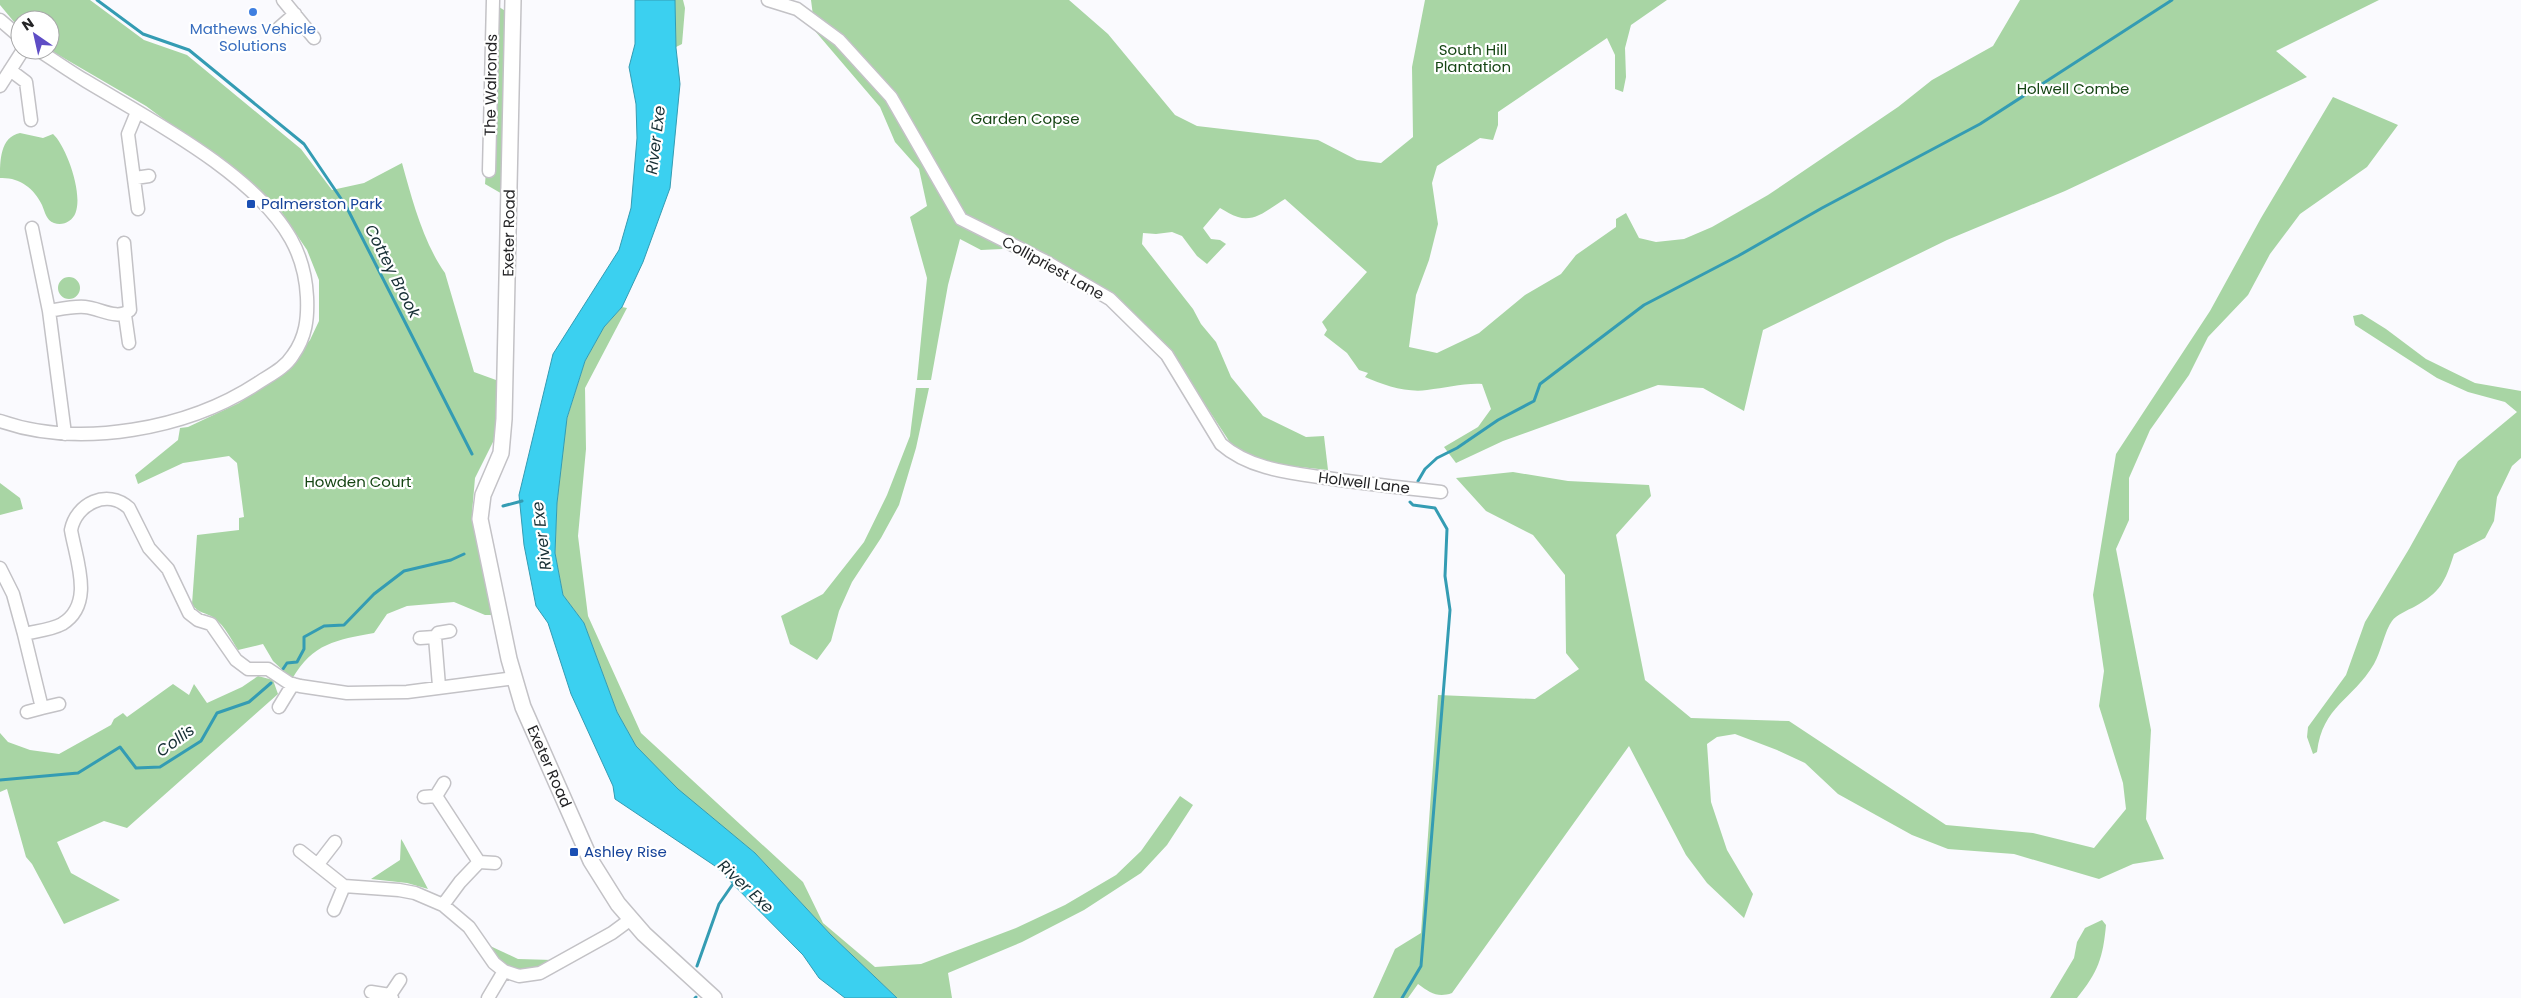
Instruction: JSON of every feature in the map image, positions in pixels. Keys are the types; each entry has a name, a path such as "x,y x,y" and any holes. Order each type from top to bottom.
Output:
{"main road":[{"name":"Exeter Road","path":"513,0 504,418 501,453 483,495 480,519 483,541 523,708 591,861 618,904 630,919 714,998"}],"street":[{"path":"283,0 314,38"},
{"name":"The Walronds","path":"489,171 493,0"},
{"name":"Collipriest Lane","path":"768,0 797,10 839,40 891,97 961,219 1043,260 1110,299 1167,355 1221,444 1232,453 1251,462 1287,472"},
{"path":"279,28 295,14"},
{"path":"0,20 10,28"},
{"path":"0,86 16,60"},
{"path":"0,421 31,430 65,434 162,426 206,412 240,395 281,368 293,356 304,334 307,302 304,271 292,240 280,222 252,193 199,151 54,60"},
{"path":"10,70 26,82 31,120"},
{"path":"136,112 128,134 138,209"},
{"path":"135,178 149,176"},
{"path":"32,228 49,311 52,345 65,418 65,434"},
{"path":"49,311 85,307 118,316 125,315 130,310 131,304 124,243"},
{"path":"125,315 129,343"},
{"name":"Holwell Lane","path":"1287,472 1441,492"},
{"path":"24,634 61,624 76,609 82,587 71,530 73,522 76,515 87,504 111,499 123,503 128,508 149,548 168,569 188,613 198,620 211,624 242,666 248,669 268,669 293,684 361,693 407,692 440,686 515,678"},
{"path":"0,568 13,594 42,708"},
{"path":"420,638 435,637 438,633 450,631"},
{"path":"435,637 440,686"},
{"path":"279,707 293,684"},
{"path":"27,712 59,704"},
{"path":"444,783 430,797 479,862 495,863"},
{"path":"318,864 335,842"},
{"path":"300,851 344,886 415,893 443,905 469,927 486,954 504,971 519,976 540,973 612,933 630,919"},
{"path":"443,905 460,882 479,862"},
{"path":"334,910 344,886"},
{"path":"488,998 504,971"},
{"path":"370,992 391,996 400,980"}],"green space":[{"name":"Howden Court","path":"0,0 90,0 144,40 187,55 301,149 332,190 364,183 402,163 424,234 445,273 474,372 496,380 498,432 475,478 472,513 494,615 485,615 454,602 407,606 387,614 374,633 337,641 317,650 300,667 292,679 273,661 263,644 238,650 218,621 194,607 192,604 197,535 239,530 239,518 244,517 237,463 229,456 183,463 138,484 135,475 178,440 180,428 188,427 239,403 285,370 310,340 319,321 319,280 307,250 280,210 239,175 146,106 60,56 60,10 10,10 10,17 0,5"},
{"path":"675,0 683,0 685,8 682,44 676,47"},
{"path":"811,0 1069,0 1108,34 1175,115 1197,126 1318,140 1357,160 1381,163 1413,137 1412,67 1425,0 1667,0 1631,25 1625,48 1626,77 1623,92 1615,89 1615,55 1607,38 1498,112 1498,125 1493,140 1480,138 1437,166 1432,183 1438,224 1429,260 1416,295 1409,347 1437,353 1479,333 1525,295 1561,274 1576,255 1616,227 1616,219 1626,213 1639,238 1656,242 1684,239 1712,227 1768,195 1898,107 1932,80 1993,46 2020,0 2379,0 2276,51 2307,77 2065,191 1947,240 1763,330 1744,411 1703,388 1658,385 1503,441 1456,463 1444,447 1478,427 1491,409 1482,384 1419,391 1387,385 1365,377 1368,373 1359,370 1347,353 1324,335 1327,330 1322,322 1367,272 1285,199 1251,218 1238,217 1220,208 1203,228 1211,239 1220,240 1226,244 1207,264 1197,256 1182,236 1172,232 1143,233 1142,244 1193,309 1201,324 1216,342 1231,377 1263,416 1306,437 1324,436 1328,470 1281,465 1251,456 1233,447 1170,351 1096,285 1010,236 1002,249 981,250 960,239 948,285 931,380 917,380 927,278 910,217 927,206 919,169 895,142 880,107 815,31"},
{"path":"499,7 507,12 504,195 485,184"},
{"path":"2333,97 2398,125 2367,167 2300,214 2270,254 2248,295 2208,337 2189,375 2150,430 2129,478 2129,520 2116,549 2151,730 2146,819 2164,859 2133,864 2099,879 2014,854 1948,849 1912,835 1838,794 1805,763 1735,734 1717,737 1707,744 1711,802 1727,850 1753,894 1744,918 1707,883 1686,855 1629,746 1452,993 1434,994 1418,984 1408,998 1373,998 1395,949 1421,933 1438,695 1535,699 1579,669 1566,653 1565,575 1533,535 1486,511 1456,478 1513,472 1568,481 1649,485 1651,496 1616,535 1645,680 1691,718 1789,721 1946,825 2033,833 2094,848 2126,809 2123,783 2099,706 2104,671 2093,595 2116,454 2210,311 2261,218"},
{"path":"20,133 43,138 53,134 59,141 70,164 77,191 75,214 69,221 60,224 51,222 35,193 13,179 0,178 2,151 8,139"},
{"path":"69,277 77,280 80,288 77,296 69,299 61,296 58,288 61,280"},
{"path":"622,307 627,308 585,388 586,449 578,536 588,616 641,733 803,882 823,923 875,967 921,964 1016,928 1065,905 1116,875 1141,851 1180,796 1193,805 1167,845 1141,873 1084,910 1022,942 948,973 952,998 897,998 831,935 755,853 677,789 636,746 617,712 584,623 563,595 555,553 557,503 566,422 585,361 604,327"},
{"path":"2362,314 2386,329 2426,359 2475,383 2521,391 2521,458 2512,466 2497,497 2494,521 2485,538 2454,554 2445,579 2436,591 2423,602 2392,621 2374,664 2357,687 2332,713 2320,736 2317,752 2313,754 2307,737 2308,727 2346,675 2365,622 2409,549 2458,461 2517,412 2505,402 2468,392 2437,378 2355,325 2353,316"},
{"path":"916,388 929,388 916,448 899,505 881,538 852,582 839,611 831,641 817,660 790,644 781,616 823,594 864,542 887,495 910,436"},
{"path":"0,483 20,498 23,509 0,515"},
{"path":"258,676 273,680 278,694 127,828 104,821 57,842 71,873 120,900 64,924 32,864 26,857 7,789 0,792 0,733 8,742 30,750 59,754 111,725 114,719 123,713 127,717 173,684 189,695 194,684 207,703 242,687"},
{"path":"401,839 428,889 407,883 371,879 400,860"},
{"path":"2102,920 2106,925 2103,947 2095,972 2090,980 2077,998 2050,998 2074,958 2077,942 2085,928"},
{"path":"488,945 518,959 553,960 532,969 516,969 502,962"}],"water":[{"name":"River Exe","path":"635,0 675,0 676,48 680,84 670,188 643,262 622,307 604,327 585,361 567,418 557,503 555,553 563,595 584,623 617,712 636,746 678,789 755,853 831,935 897,998 845,998 819,978 803,955 715,866 615,799 613,786 571,694 548,623 536,606 524,545 519,495 553,354 619,250 631,208 637,138 636,104 629,67 635,44"}],"waterway":[{"name":"Cottey Brook","path":"97,0 143,34 189,50 304,144 346,206 472,454"},
{"path":"1418,481 1425,469 1437,458 1457,448 1498,420 1534,401 1540,384 1644,305 1980,124 2172,0"},
{"name":"Cottey Brook","path":"503,506 522,501"},
{"path":"1402,998 1421,966 1450,610 1445,576 1447,529 1435,508 1413,505 1410,502"},
{"name":"Collis","path":"283,669 287,663 297,662 304,649 304,637 324,626 344,625 374,594 404,571 451,560 464,554"},
{"name":"Collis","path":"0,780 78,773 120,747 136,768 160,767 201,741 217,713 249,702 271,683"},
{"name":"River Exe","path":"697,966 719,904 735,881"}],"place":[{"name":"Mathews Vehicle Solutions","path":"253,12"},
{"name":"Palmerston Park","path":"251,204"},
{"name":"Ashley Rise","path":"574,852"}],"park label":[{"name":"South Hill Plantation","path":"1473,58"},
{"name":"Holwell Combe","path":"2073,89"},
{"name":"Garden Copse","path":"1025,119"}]}
